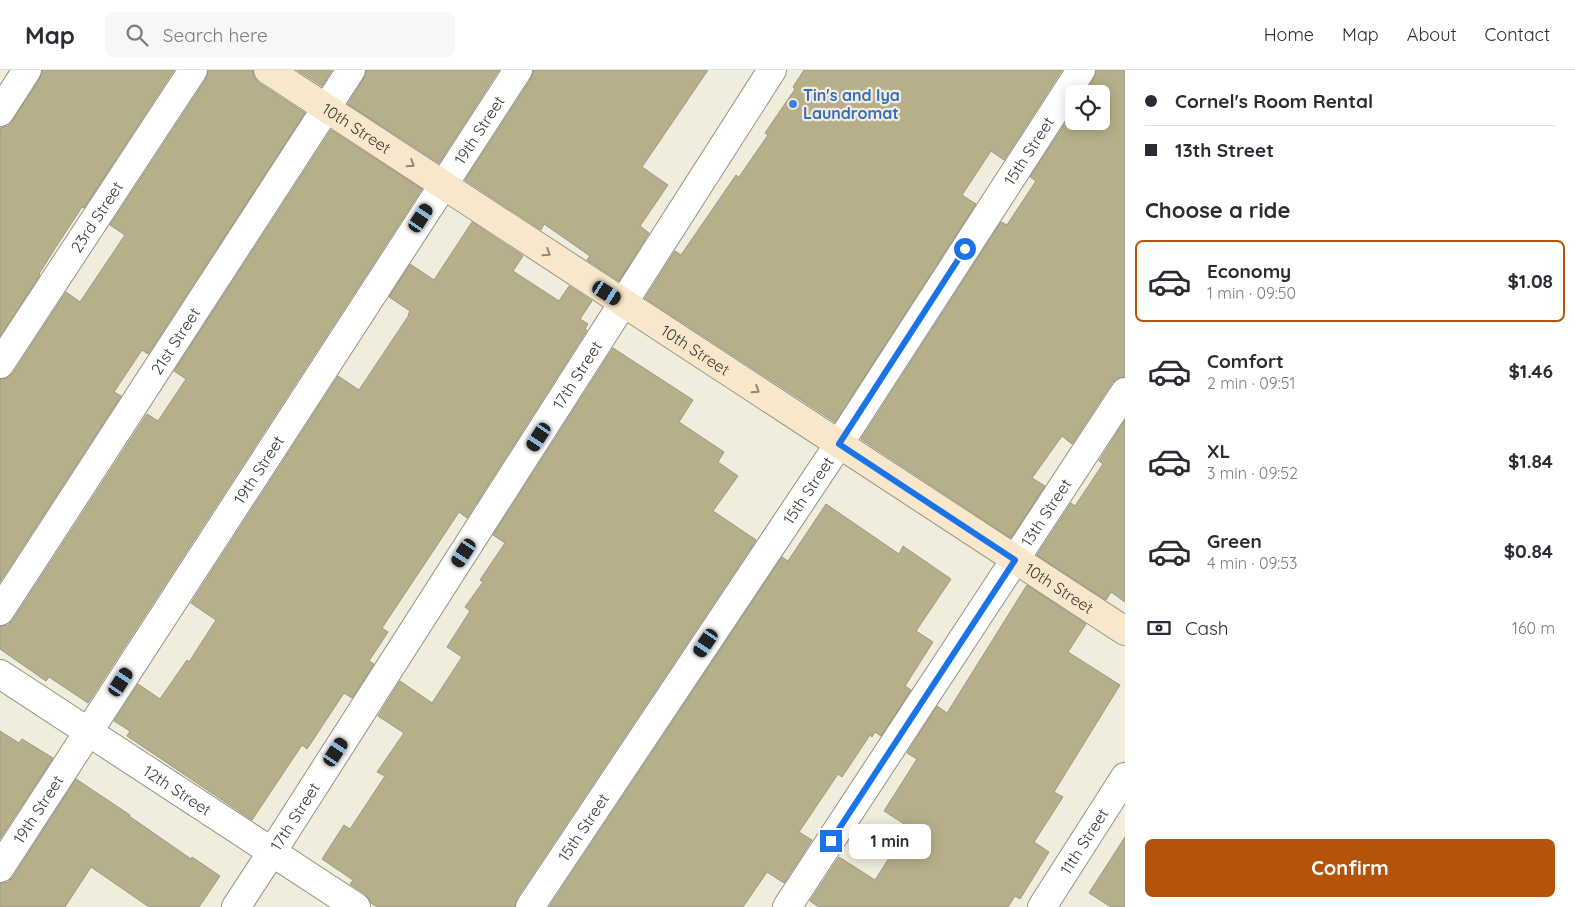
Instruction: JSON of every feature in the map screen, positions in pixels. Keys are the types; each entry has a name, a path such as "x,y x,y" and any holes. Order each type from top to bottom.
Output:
{"street":[{"path":"0,112 27,70"},
{"name":"23rd Street","path":"0,364 193,70"},
{"name":"10th Street","path":"268,70 1125,631"},
{"name":"21st Street","path":"0,611 352,70"},
{"name":"19th Street","path":"0,868 518,70"},
{"name":"17th Street","path":"236,907 624,304 772,70"},
{"name":"15th Street","path":"530,907 839,444 1081,70"},
{"name":"13th Street","path":"787,907 1125,392"},
{"name":"12th Street","path":"0,674 356,907"},
{"name":"11th Street","path":"1042,907 1125,777"}],"building":[{"path":"43,70 174,70 84,208 82,207 0,336 0,128 8,126 13,120 40,78"},
{"path":"208,70 253,70 254,77 259,83 305,113 148,354 142,350 114,392 121,396 0,582 0,379 7,378 13,373 66,292 80,302 125,235 110,225 206,79"},
{"path":"297,70 332,70 322,86"},
{"path":"366,70 499,70 439,163 348,104 364,78"},
{"path":"534,70 708,70 642,167 668,185 640,226 649,233 619,281 587,260 590,256 544,224 541,230 465,180 531,79"},
{"path":"804,70 1062,70 1004,160 991,151 962,195 976,204 835,422 645,298 675,251 681,255 736,175 739,177 768,135 765,133 795,89 793,87"},
{"path":"1096,70 1125,70 1125,377 1118,378 1112,383 1072,444 1062,436 1032,478 1045,486 1011,538 861,439 1001,222 1007,225 1036,181 1030,177 1065,124 1065,130 1110,130 1110,85 1090,85"},
{"path":"331,130 422,189 88,703 49,677 46,681 0,649 0,626 8,625 13,620 147,414 158,421 186,379 174,371"},
{"path":"472,222 523,256 513,271 559,301 569,286 592,301 580,319 588,324 585,329 587,330 467,518 459,512 382,628 388,632 369,661 374,664 352,698 344,693 307,749 302,745 252,820 127,736 130,731 114,721 138,684 160,699 187,660 189,662 216,620 191,603 338,376 359,390 409,315 410,311 389,297 410,264 434,280"},
{"path":"613,348 693,400 679,422 724,452 718,462 738,476 713,511 756,540 517,898 515,907 377,907 371,903 365,894 350,884 353,880 322,859 344,825 350,829 385,776 377,772 404,733 378,716 400,681 432,703 462,657 447,647 470,611 465,607 483,582 480,580 505,543 493,535"},
{"path":"1125,420 1125,602 1111,592 1106,600 1037,555 1071,503 1075,506 1103,464 1099,461"},
{"path":"826,504 899,554 903,546 951,579 916,631 933,642 905,686 911,690 881,736 875,732 872,737 870,735 842,777 838,774 799,832 812,840 784,883 767,872 743,907 549,907 782,557 788,561"},
{"path":"1027,585 1086,624 1068,652 1120,685 1054,792 1063,797 1034,842 1049,852 1020,899 1015,896 1008,907 819,907 810,901 839,857 875,880 909,827 884,811 917,759 907,753 937,706 947,713"},
{"path":"0,731 19,743 22,739 53,758 0,839"},
{"path":"76,779 191,859 192,857 220,876 199,907 149,907 91,867 65,907 0,907 0,884 8,882 13,877"},
{"path":"1125,837 1125,907 1111,907 1089,893"}],"place":[{"name":"Tin's and Iya Laundromat","path":"793,104"}],"route":[{"path":"831,841 1015,560 839,444 965,249"}]}
